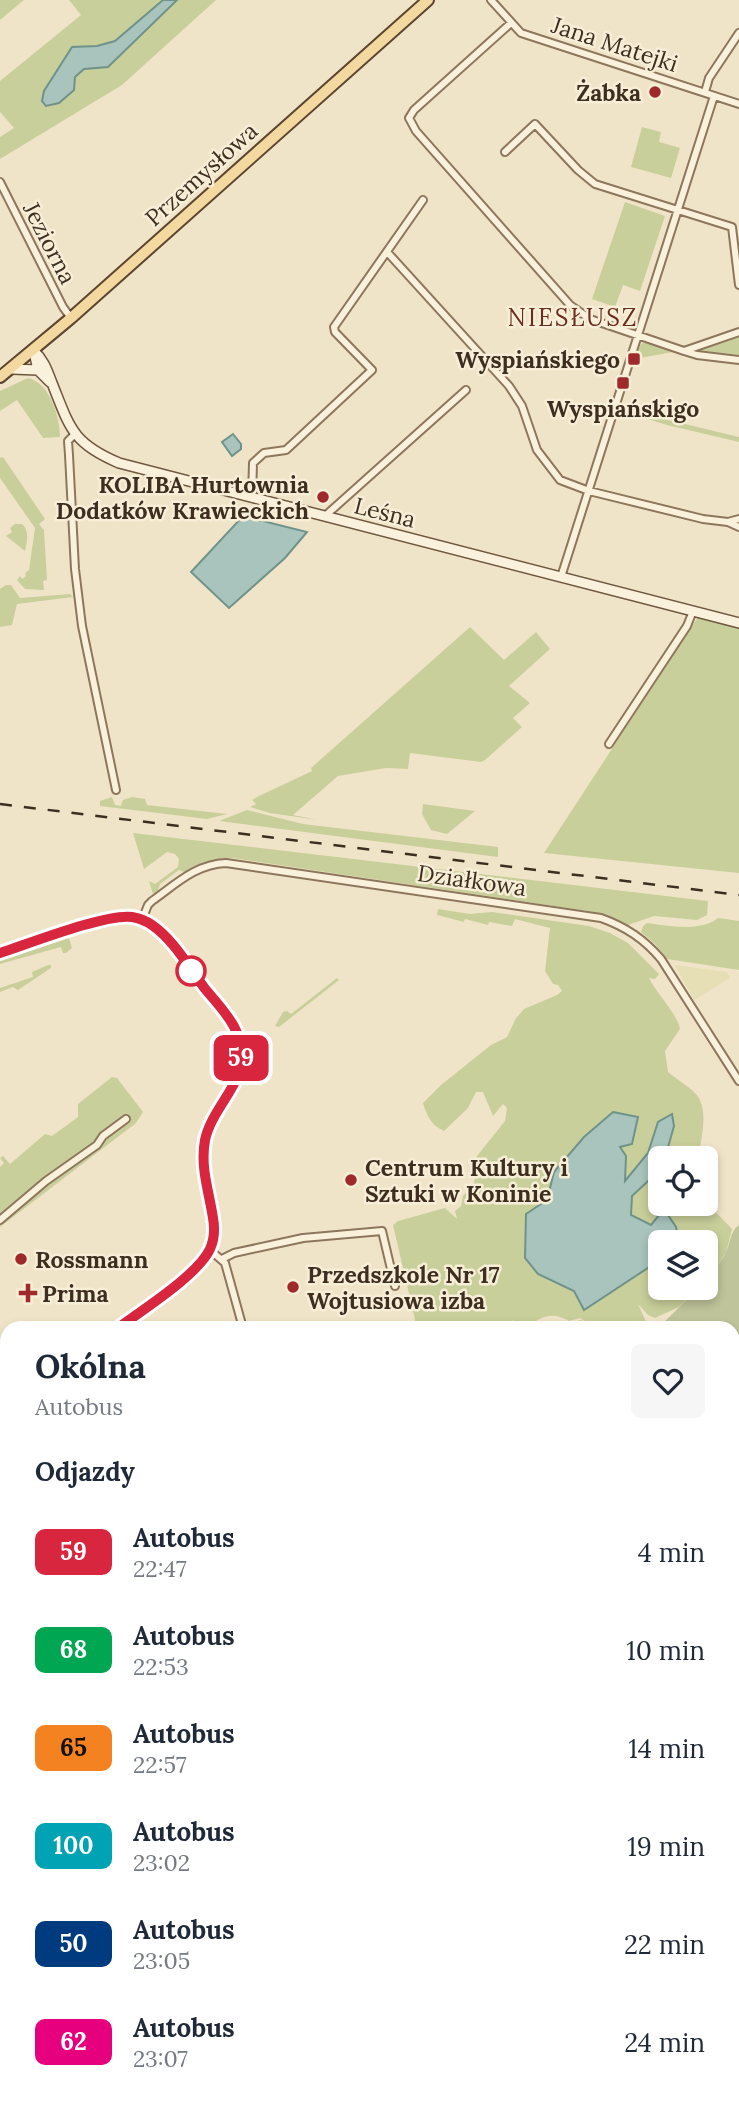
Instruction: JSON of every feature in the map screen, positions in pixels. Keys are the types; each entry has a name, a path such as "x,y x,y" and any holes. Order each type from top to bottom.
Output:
{"main road":[{"name":"Przemysłowa","path":"0,377 71,318 428,0"}],"street":[{"name":"Jana Matejki","path":"491,0 521,33 739,104"},
{"path":"511,23 414,110 409,118 416,131 570,305 590,319 684,351 739,360"},
{"path":"705,92 709,78 739,33"},
{"path":"561,577 714,96"},
{"path":"505,152 535,124 578,170 595,184 736,226 739,285"},
{"name":"Jeziorna","path":"0,182 71,318"},
{"path":"252,498 253,463 264,453 286,450 372,370 335,332 334,327 423,201"},
{"path":"388,253 509,386 522,406 537,450 560,480 589,491 703,519 729,522 739,527"},
{"path":"684,351 739,332"},
{"path":"33,351 38,370 53,386"},
{"path":"33,351 44,363 74,435 68,441 75,569 82,626 116,790"},
{"path":"12,369 38,370"},
{"path":"325,516 466,390"},
{"name":"Leśna","path":"74,435 95,451 119,463 739,623"},
{"path":"729,522 739,519"},
{"path":"609,744 687,626 694,611"},
{"name":"Działkowa","path":"142,920 152,901 190,873 208,865 226,863 601,918 629,930 661,959 739,1081"},
{"path":"0,953 109,919 131,917 142,920 153,926 168,941 230,1020 240,1041 241,1063 238,1074 208,1128 204,1151 204,1172 214,1224 210,1250 190,1273 127,1321"},
{"path":"0,1220 64,1167 75,1163 97,1146 103,1136 126,1119"},
{"path":"222,1258 303,1238 383,1231 395,1286"},
{"path":"210,1250 222,1258 227,1267 241,1321"}],"shaded area":[{"path":"675,965 727,972 730,978 694,1000"}],"green space":[{"path":"0,0 24,0 0,20"},
{"path":"69,0 163,0 115,41 97,46 72,47 44,91 75,77 84,69 108,67 177,0 216,0 122,85 0,159 0,137 14,128 0,112 0,81 81,15"},
{"path":"642,127 661,132 659,142 680,148 671,178 631,167"},
{"path":"625,202 665,216 640,291 623,285 615,307 592,299"},
{"path":"739,337 739,355 696,350"},
{"path":"645,342 673,352 640,358 636,355 641,344"},
{"path":"28,378 36,381 48,394 56,411 60,437 43,438 17,400 0,411 0,391"},
{"path":"620,404 644,409 643,414 739,437 739,442 618,410"},
{"path":"3,457 45,519 39,524 44,530 47,580 43,581 44,590 25,589 17,580 20,576 22,579 26,576 25,573 29,570 35,528 0,478 0,458"},
{"path":"15,524 22,524 26,530 25,551 6,536 12,532 10,528"},
{"path":"11,585 20,598 70,594 73,597 17,604 12,625 0,627 0,589"},
{"path":"698,617 739,629 739,873 544,853"},
{"path":"470,627 504,660 536,632 550,649 509,686 530,703 513,718 522,727 485,760 481,762 410,753 408,769 386,768 338,776 293,815 318,820 270,813 250,807 256,804 252,800 312,771 311,768"},
{"path":"112,797 115,805 121,806 123,800 132,797 145,799 147,805 227,814 207,819 100,806 100,801"},
{"path":"423,804 475,811 447,834 431,830 422,814"},
{"path":"247,810 303,824 498,847 498,857 219,821"},
{"path":"133,833 708,901 707,915 697,920 654,916 628,925 594,912 232,858 207,862 184,872 179,870 160,884 158,891 153,894 149,881 155,884 178,867 179,859 175,854 167,852 144,869"},
{"path":"438,909 470,914 492,912 589,926 628,943 659,974 655,979 649,978 676,1018 680,1029 665,1051 668,1072 700,1099 703,1124 700,1146 668,1146 674,1126 658,1122 648,1146 648,1153 624,1182 619,1146 638,1118 554,1172 547,1200 526,1214 538,1274 574,1291 584,1310 648,1268 648,1300 686,1300 679,1307 655,1318 648,1315 638,1304 646,1321 584,1321 580,1318 569,1321 553,1316 536,1321 415,1321 393,1225 398,1221 445,1208 457,1219 455,1211 474,1184 477,1156 505,1121 507,1108 503,1104 493,1116 483,1092 476,1092 468,1108 444,1131 430,1120 423,1103 491,1045 507,1037 516,1018 524,1009 562,991 558,985 553,984 545,971 550,928 515,919 512,926 489,922 488,925 465,919 464,922 437,915"},
{"path":"718,918 739,921 739,970 667,959 641,932 647,923 694,927"},
{"path":"69,938 72,948 66,953 63,953 61,947 0,964 0,960"},
{"path":"51,965 51,968 18,990 13,987 0,992 0,988 33,977 32,972"},
{"path":"337,978 339,980 279,1027 275,1026 283,1012 291,1014"},
{"path":"112,1077 117,1078 143,1112 136,1123 0,1227 0,1167 4,1163 0,1158 3,1156 10,1164 45,1134 52,1136 78,1117 78,1104"},
{"path":"648,1181 648,1216 659,1216 651,1225 631,1215 632,1196"},
{"path":"718,1214 732,1229 726,1253 718,1264 718,1230 677,1230 668,1216"},
{"path":"739,1225 739,1321 665,1321 687,1300 718,1300 718,1264 725,1255 732,1234"}],"water":[{"path":"163,0 177,0 108,67 84,69 75,77 74,90 59,103 46,106 42,101 44,91 72,47 97,46 115,41"},
{"path":"233,434 241,444 241,449 232,456 222,442"},
{"path":"243,516 307,532 285,558 229,608 191,572"},
{"path":"613,1112 638,1117 632,1144 620,1147 626,1156 625,1181 648,1153 648,1181 632,1196 631,1215 651,1225 658,1216 669,1216 677,1230 648,1230 648,1268 584,1310 574,1291 538,1274 525,1258 526,1214 547,1200 554,1172 584,1137"},
{"path":"672,1114 674,1126 668,1146 650,1146 658,1122"}],"railway":[{"path":"0,804 739,895"}],"bus line":[{"name":"59","path":"0,953 109,919 131,917 142,920 153,926 168,941 230,1020 240,1041 241,1063 238,1074 208,1128 204,1151 204,1172 214,1224 210,1250 190,1273 127,1321"}],"place":[{"name":"Żabka","path":"655,92"},
{"name":"Wyspiańskiego","path":"634,359"},
{"name":"Wyspiańskigo","path":"623,383"},
{"name":"KOLIBA Hurtownia Dodatków Krawieckich","path":"323,497"},
{"name":"Centrum Kultury i Sztuki w Koninie","path":"351,1180"},
{"name":"Rossmann","path":"21,1259"},
{"name":"Przedszkole Nr 17 Wojtusiowa izba","path":"293,1287"},
{"name":"Prima","path":"28,1293"}],"district":[{"name":"NIESŁUSZ","path":"573,317"}]}
